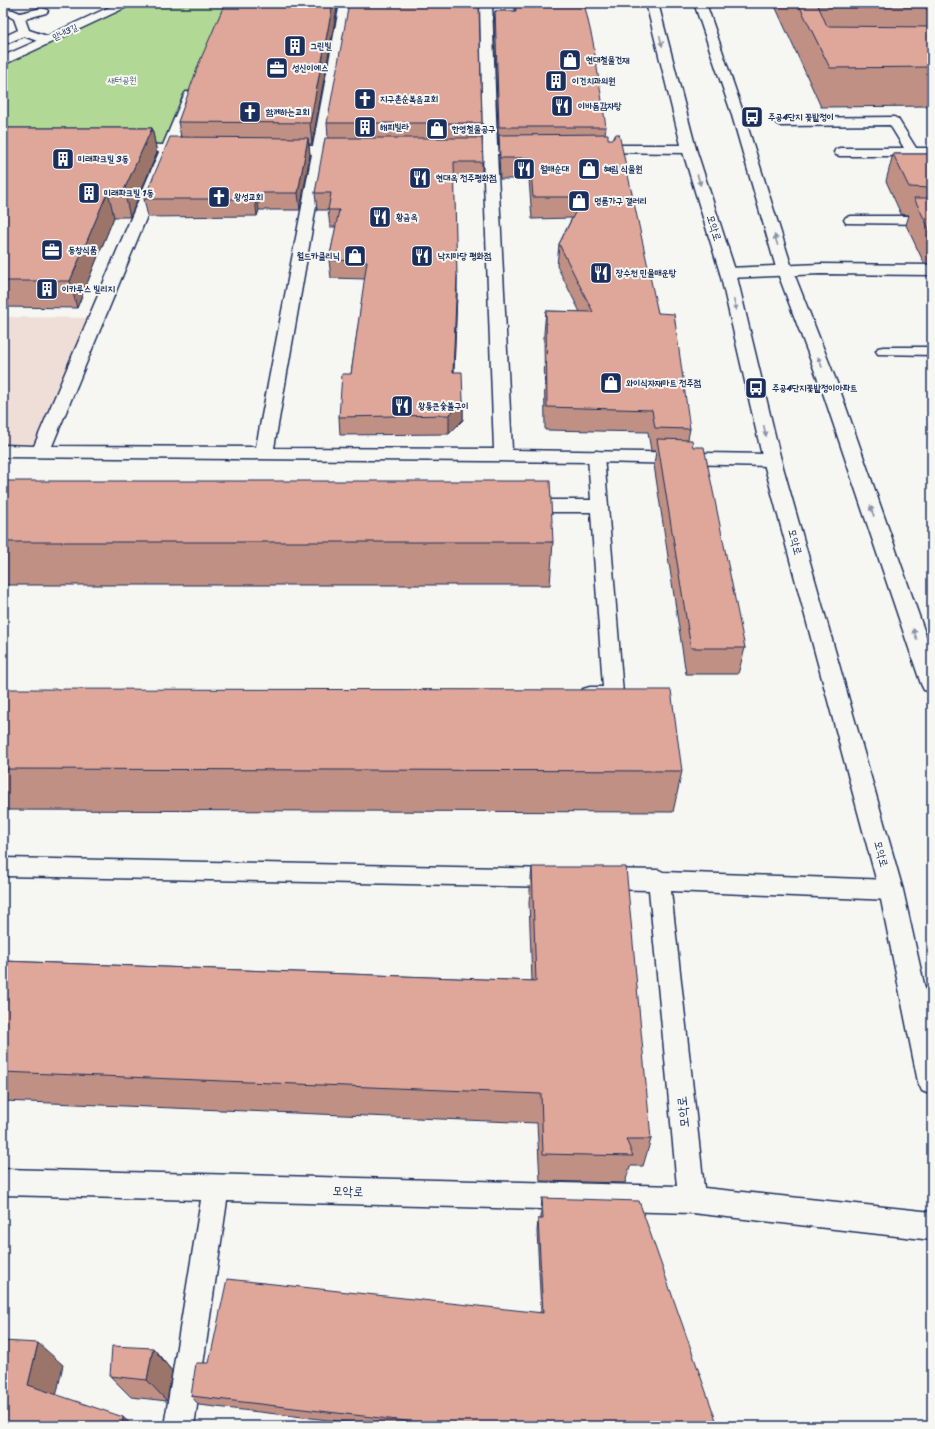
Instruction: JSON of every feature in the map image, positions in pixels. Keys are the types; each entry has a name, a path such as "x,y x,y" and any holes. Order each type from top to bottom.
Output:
{"street":[{"name":"맏내3길","path":"3,60 127,3"},
{"path":"264,453 346,3"},
{"path":"486,3 490,150 503,455"},
{"name":"모악로","path":"652,3 689,149 728,274 772,460 890,890 932,1082"},
{"path":"700,3 737,112 785,271 832,393 932,684"},
{"path":"3,12 9,12 19,17 42,11"},
{"path":"19,17 24,32"},
{"path":"3,41 24,32 47,40"},
{"path":"41,451 195,83"},
{"path":"113,148 208,149"},
{"path":"264,149 366,150"},
{"path":"577,149 689,149"},
{"path":"436,150 538,150"},
{"path":"728,274 785,271 932,270"},
{"path":"3,451 596,456 772,460"}],"lane":[{"path":"782,122 894,121 912,152"},
{"path":"840,152 932,152"},
{"path":"852,220 932,220"},
{"path":"883,351 932,351"},
{"path":"573,694 613,694 596,456"},
{"path":"512,506 599,506"},
{"path":"3,867 659,880 890,890"},
{"name":"모악로","path":"659,880 692,1200"},
{"name":"모악로","path":"3,1182 692,1200 932,1226"},
{"path":"179,1426 216,1187"}],"shaded area":[{"path":"3,317 97,318 41,451 3,451"}],"green space":[{"name":"새터공원","path":"127,3 228,3 168,148 3,147 3,61"}],"building":[{"path":"225,3 333,3 310,123 178,122 199,63"},
{"path":"349,3 438,3 438,6 479,6 482,123 327,123"},
{"path":"515,3 584,3 593,42 606,127 499,127 495,11 516,11"},
{"path":"798,3 817,3 827,26 932,27 932,67 830,68"},
{"path":"923,3 927,3 932,11 932,17"},
{"path":"3,128 152,128 124,190 108,191 70,281 3,281"},
{"path":"608,134 608,139 613,139 616,134 619,134 658,313 674,314 690,429 655,428 652,410 547,407 546,311 593,312 559,244 583,197 533,197 530,158 500,158 499,135"},
{"path":"170,137 308,138 298,193 256,193 255,199 144,199"},
{"path":"325,138 482,138 483,162 454,162 457,275 453,372 462,372 463,401 449,415 339,417 342,374 351,374 367,261 329,260 339,210 328,210 331,193 315,193"},
{"path":"893,154 932,154 932,188 909,187"},
{"path":"914,198 932,198 932,235"},
{"path":"657,439 692,440 693,447 704,447 745,648 691,648"},
{"path":"3,481 550,481 553,542 3,542"},
{"path":"3,689 671,690 682,771 3,769"},
{"path":"532,867 626,867 651,1139 626,1139 633,1156 543,1154 541,1094 3,1072 3,961 536,981"},
{"path":"542,1198 639,1201 718,1426 449,1426 191,1396 196,1363 209,1363 227,1279 543,1313 538,1219 543,1219"},
{"path":"3,1341 38,1343 28,1385 123,1417 122,1426 3,1426"},
{"path":"112,1346 153,1348 147,1380 110,1376"}],"place":[{"name":"그린빌","path":"295,46"},
{"name":"현대철물건재","path":"570,60"},
{"name":"성신이에스","path":"277,68"},
{"name":"이건치과의원","path":"556,81"},
{"name":"지구촌순복음교회","path":"365,99"},
{"name":"이바돔감자탕","path":"562,106"},
{"name":"함께하는교회","path":"250,112"},
{"name":"주공4단지 꽃밭정이","path":"752,117"},
{"name":"해피빌라","path":"365,127"},
{"name":"한영철물공구","path":"437,129"},
{"name":"미래파크빌 3동","path":"63,159"},
{"name":"월매순대","path":"524,169"},
{"name":"혜림 식물원","path":"589,169"},
{"name":"현대옥 전주평화점","path":"420,178"},
{"name":"미래파크빌 1동","path":"89,193"},
{"name":"왕성교회","path":"219,197"},
{"name":"명품가구 갤러리","path":"579,201"},
{"name":"황금옥","path":"380,217"},
{"name":"동창식품","path":"52,250"},
{"name":"월드카클리닉","path":"355,256"},
{"name":"낙지마당 평화점","path":"422,256"},
{"name":"장수천 민물매운탕","path":"601,273"},
{"name":"이카루스 빌리지","path":"47,289"},
{"name":"와이식자재마트 전주점","path":"611,383"},
{"name":"주공4단지꽃밭정이아파트","path":"756,388"},
{"name":"왕통큰숯불구이","path":"402,406"}]}
